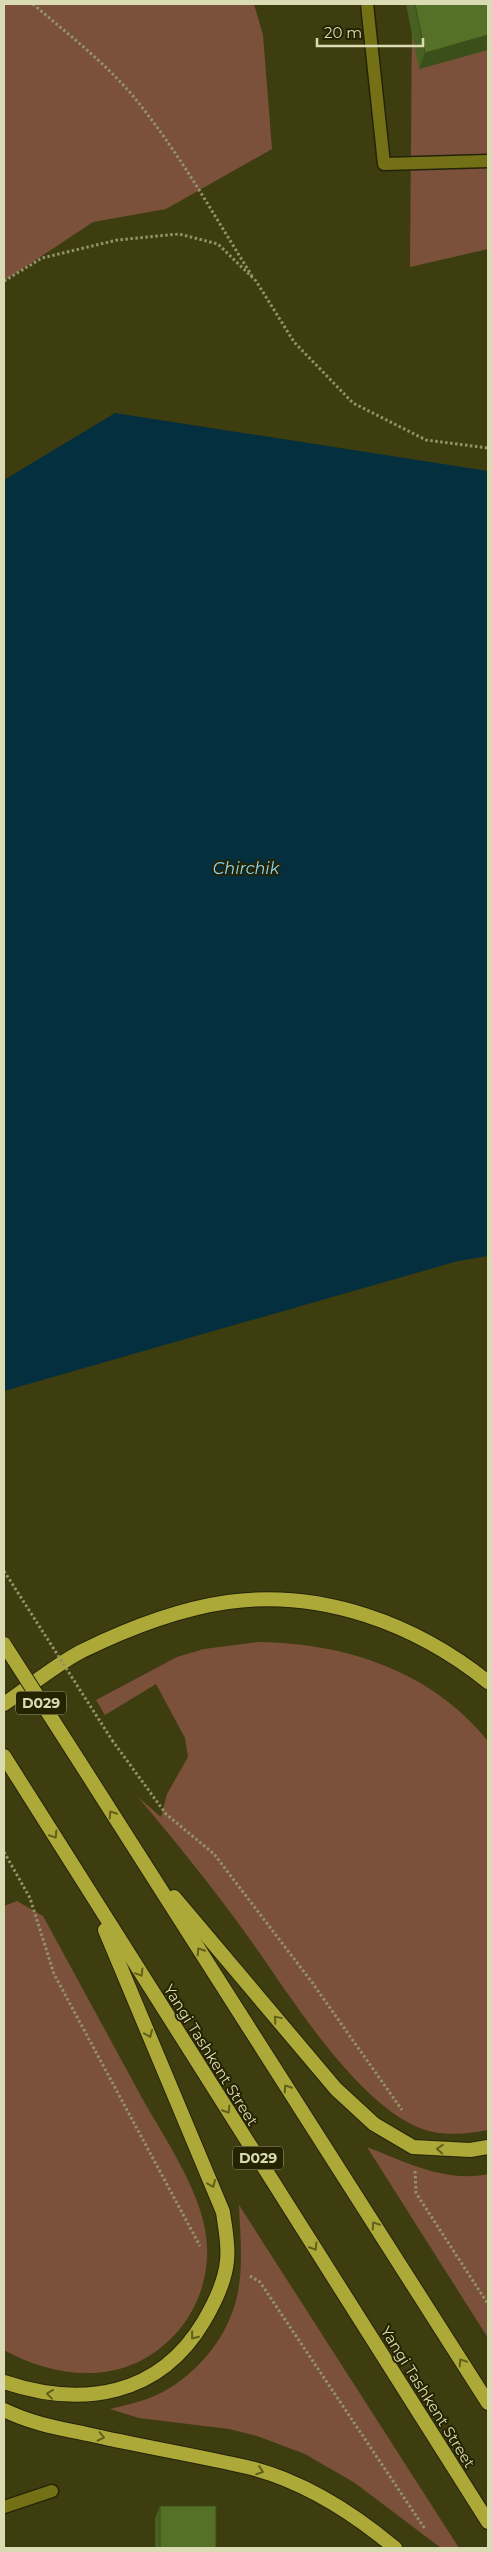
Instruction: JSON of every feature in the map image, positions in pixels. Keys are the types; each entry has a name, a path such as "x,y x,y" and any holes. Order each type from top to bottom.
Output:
{"highway":[{"path":"4,1704 80,1652 129,1630 178,1613 229,1602 279,1600 328,1605 374,1618 420,1636 462,1661 488,1682"},
{"name":"D029","path":"4,1644 488,2403"},
{"name":"Yangi Tashkent Street","path":"4,1756 488,2522"},
{"path":"139,1855 354,2108 374,2124 413,2147 470,2150 488,2147"},
{"path":"4,2382 50,2395 103,2394 129,2386 153,2374 176,2357 196,2334 211,2310 221,2287 227,2262 223,2212 89,1893"},
{"path":"4,2410 30,2421 156,2450 249,2467 291,2483 331,2503 369,2526 395,2548"}],"lane":[{"path":"367,4 384,164 488,161"},
{"path":"4,2507 52,2491"}],"path":[{"path":"33,4 108,70 140,105 176,155 294,342 353,403 426,440 488,448"},
{"path":"4,281 42,258 117,240 180,234 218,244 256,281"},
{"path":"4,1572 112,1740 166,1814 214,1854 311,1981 404,2113"},
{"path":"4,1852 30,1898 54,1974 200,2246"},
{"path":"414,2167 416,2194 488,2304"},
{"path":"243,2272 260,2282 424,2529"}],"shaded area":[{"path":"4,4 254,4 263,35 272,149 166,209 93,222 4,281"},
{"path":"488,4 488,249 410,267 412,21"},
{"path":"258,1642 323,1648 354,1655 385,1666 414,1679 441,1696 466,1717 488,1741 488,2130 449,2134 420,2128 387,2109 364,2088 319,2037 218,1896 138,1797 161,1817 167,1794 188,1757 185,1738 156,1684 105,1715 96,1700 177,1657 204,1649"},
{"path":"17,1901 43,1916 183,2169 205,2227 207,2263 204,2280 192,2312 182,2326 159,2349 144,2359 110,2371 92,2373 55,2370 20,2358 4,2350 4,1906"},
{"path":"367,2147 426,2170 457,2176 488,2174 488,2338"},
{"path":"239,2205 459,2548 441,2548 355,2483 305,2454 257,2436 229,2429 139,2418 110,2409 147,2399 168,2389 194,2369 216,2344 231,2316 239,2285 241,2255"}],"water":[{"name":"Chirchik","path":"115,413 488,471 488,1256 458,1261 4,1391 4,480"}],"building":[{"path":"415,4 488,4 488,35 425,53"},
{"path":"160,2506 216,2506 216,2548 160,2548"}]}
